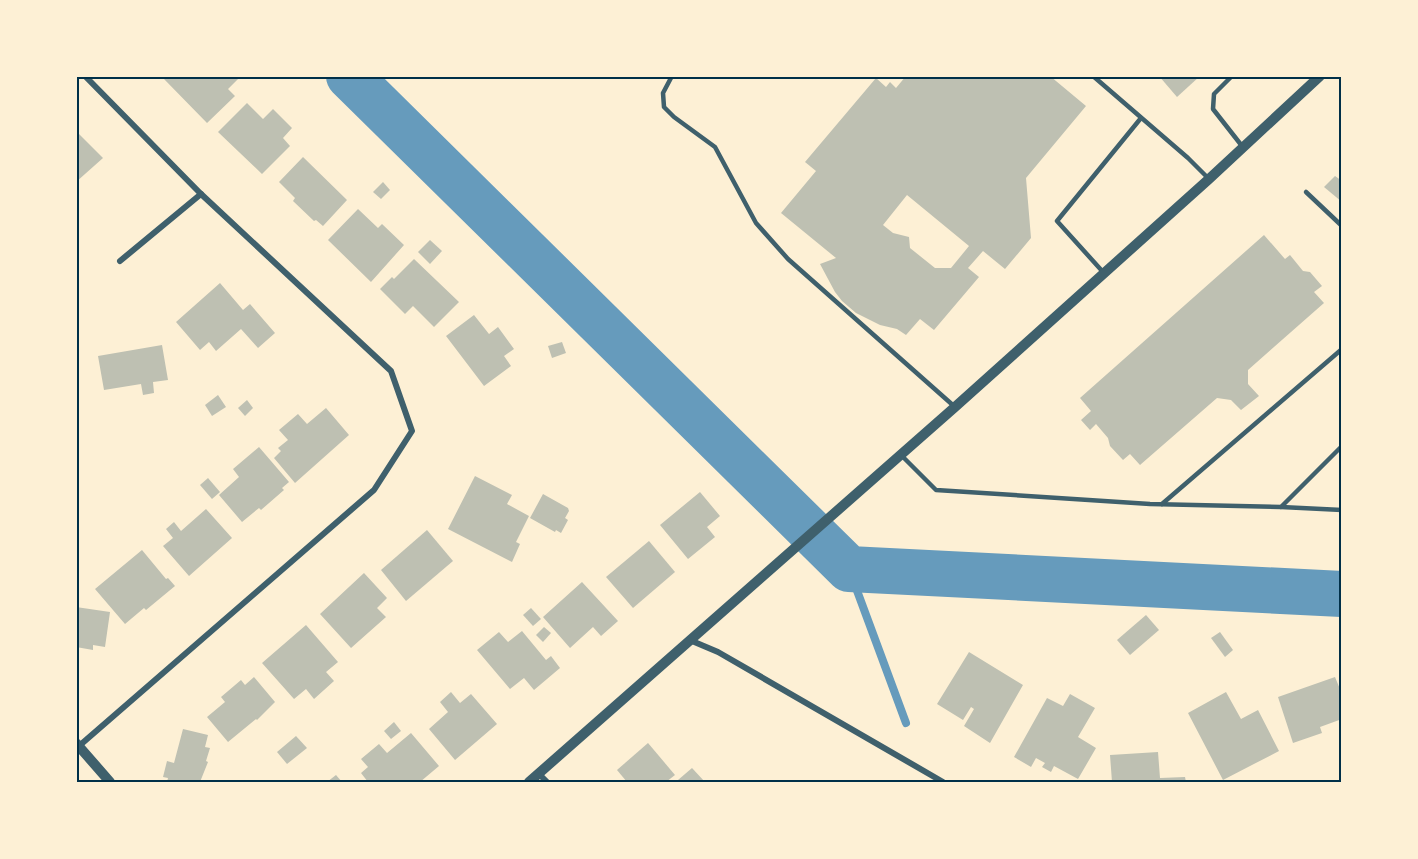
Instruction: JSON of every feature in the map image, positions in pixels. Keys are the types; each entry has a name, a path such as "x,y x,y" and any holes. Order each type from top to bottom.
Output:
{"street":[{"path":"85,76 201,194 391,371 412,431 374,490 78,745 110,783"},
{"path":"529,783 543,778 692,641 1209,179 1320,76"},
{"path":"120,261 201,194"},
{"path":"692,641 718,652 943,783"}],"lane":[{"path":"672,76 663,93 664,107 715,147 756,223 788,260 955,407"},
{"path":"1093,76 1209,179"},
{"path":"1232,76 1214,94 1213,109 1243,147"},
{"path":"1104,273 1057,221 1141,118"},
{"path":"1306,192 1341,226"},
{"path":"1162,504 1341,349"},
{"path":"1281,507 1341,446"},
{"path":"901,455 936,490 1162,504 1341,510"}],"building":[{"path":"167,76 241,76 228,89 235,96 207,123 164,79"},
{"path":"906,76 1050,76 1086,106 1026,178 1031,238 1005,269 983,251 968,268 979,277 934,330 920,319 906,335 897,329 880,325 856,313 842,301 820,264 836,258 781,213 816,171 805,162 876,78 886,87 890,82 896,88","holes":["907,195 969,246 951,268 935,268 910,248 909,237 893,233 883,225"]},
{"path":"1159,76 1200,76 1177,97"},
{"path":"247,103 263,119 273,109 292,128 283,138 290,146 262,174 218,132"},
{"path":"76,131 103,158 76,182"},
{"path":"303,157 347,200 323,226 316,220 314,221 293,201 295,198 279,182"},
{"path":"1335,176 1342,181 1342,202 1324,187"},
{"path":"383,182 390,190 381,199 373,192"},
{"path":"358,209 378,228 382,224 404,245 371,282 328,240"},
{"path":"1264,235 1285,259 1290,255 1303,271 1310,272 1322,286 1314,292 1324,303 1248,370 1248,384 1259,396 1241,410 1231,400 1217,398 1140,465 1130,454 1123,460 1110,446 1108,438 1096,424 1090,430 1081,420 1091,411 1080,398"},
{"path":"430,240 442,251 430,264 418,252"},
{"path":"414,259 459,302 434,327 413,306 405,314 380,289"},
{"path":"220,283 243,310 250,304 275,333 258,348 241,329 216,351 209,342 200,350 176,322"},
{"path":"474,315 489,334 498,327 514,349 504,356 511,366 484,386 446,336"},
{"path":"562,342 566,353 552,358 548,346"},
{"path":"162,345 168,380 153,382 154,393 143,395 141,384 104,390 98,356"},
{"path":"218,395 226,407 212,416 205,405"},
{"path":"247,400 253,408 245,416 238,408"},
{"path":"326,408 349,435 295,483 274,458 281,451 278,448 288,440 279,430 298,414 307,424"},
{"path":"259,447 289,482 282,488 284,490 261,510 259,508 242,522 219,495 239,477 233,469"},
{"path":"475,476 512,495 507,504 529,516 516,542 520,544 512,562 448,529"},
{"path":"208,478 220,492 212,499 200,485"},
{"path":"700,492 720,516 707,527 715,537 688,559 660,525"},
{"path":"543,494 568,508 569,511 565,518 568,520 561,533 530,518"},
{"path":"206,509 232,538 189,576 163,546 173,538 166,529 174,522 181,531"},
{"path":"427,530 453,561 406,601 381,570"},
{"path":"649,541 675,572 633,608 606,577"},
{"path":"142,550 166,579 168,578 175,586 125,624 95,589"},
{"path":"364,573 387,598 377,608 386,617 351,648 320,614"},
{"path":"582,582 618,621 601,636 593,627 570,648 543,617"},
{"path":"76,607 110,612 105,647 93,645 93,650 76,647"},
{"path":"531,608 541,619 533,626 523,615"},
{"path":"1146,615 1159,630 1130,655 1117,640"},
{"path":"306,625 338,662 326,672 334,681 314,699 306,689 294,699 262,663"},
{"path":"544,627 551,633 543,642 536,635"},
{"path":"522,631 546,660 551,656 560,668 534,690 524,678 510,689 477,650 499,632 508,642"},
{"path":"1220,632 1233,650 1225,657 1211,638"},
{"path":"969,652 1023,685 990,743 964,726 974,709 971,707 963,720 937,704"},
{"path":"254,677 275,702 257,720 228,742 207,717 225,702 221,697 241,680 245,685"},
{"path":"1335,677 1342,694 1342,719 1320,727 1322,733 1293,743 1278,697"},
{"path":"451,692 460,703 471,694 497,724 455,760 429,729 448,712 440,702"},
{"path":"1226,692 1241,719 1258,710 1279,751 1223,780 1188,713"},
{"path":"1070,694 1095,708 1078,737 1096,748 1078,779 1054,766 1051,772 1042,767 1045,763 1036,758 1031,767 1014,757 1047,698 1063,706"},
{"path":"394,722 401,731 391,739 384,731"},
{"path":"183,729 208,735 205,747 210,748 206,761 208,762 200,782 167,782 168,778 163,777 167,761 174,763"},
{"path":"411,733 439,766 420,782 368,782 361,773 368,767 361,759 379,744 387,753"},
{"path":"296,736 307,748 287,764 277,752"},
{"path":"648,743 675,775 666,782 627,782 617,770"},
{"path":"1158,752 1160,778 1185,777 1186,782 1112,782 1110,755"},
{"path":"692,768 705,782 680,782 678,780"},
{"path":"336,775 342,782 327,782"}],"waterway":[{"path":"349,76 849,569 1342,594"},
{"path":"849,569 906,723"}]}
